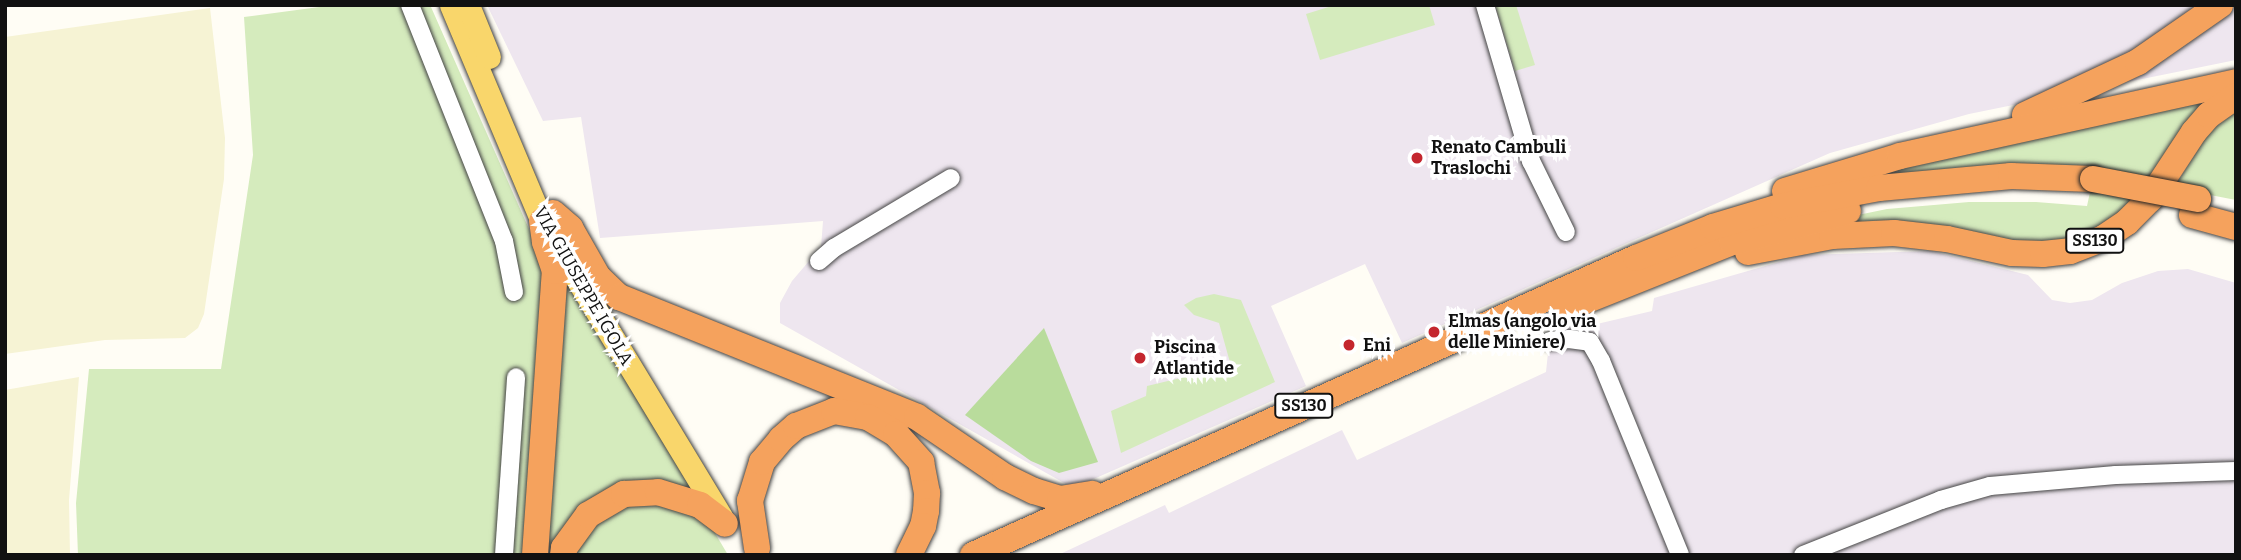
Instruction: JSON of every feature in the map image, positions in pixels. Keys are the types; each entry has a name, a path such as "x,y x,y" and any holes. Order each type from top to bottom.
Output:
{"highway":[{"path":"1836,174 1843,164 1976,129 2049,105 2138,62 2220,5"},
{"name":"SS130","path":"1642,267 1647,244 1684,228 1836,174 1965,140 2235,85"},
{"name":"SS130","path":"973,555 1642,267 1673,273 1736,254 1868,233 1919,234 2012,253 2070,251 2102,239 2127,222 2150,199 2194,132 2235,85"},
{"path":"1642,267 1772,229 1870,207 1971,195 2092,188 2195,207 2236,209"},
{"path":"2195,207 2236,227"},
{"path":"535,555 555,271 545,242 548,217 570,228 598,277 619,297 917,416 1005,477 1034,491 1060,499 1125,489"},
{"name":"SS130","path":"1018,555 1521,327 1642,267"},
{"path":"753,552 750,501 762,462 796,426 834,411 868,417 896,434 921,462 927,493 926,511 923,526 909,555"},
{"path":"563,555 564,548 588,514 624,494 658,492 700,505 726,518 753,552"}],"main road":[{"path":"437,5 450,30 463,36"},
{"name":"VIA GIUSEPPE IGOLA","path":"451,5 548,217 726,518"},
{"name":"VIA GIUSEPPE IGOLA","path":"468,5 548,217"}],"street":[{"path":"410,5 504,241 514,292"},
{"path":"1485,5 1531,160 1566,232"},
{"path":"818,261 834,248 951,178"},
{"path":"1550,341 1569,339 1590,342 1680,555"},
{"path":"504,555 516,377"},
{"path":"1803,555 1941,500 1990,486 2116,475 2236,471"}],"shaded area":[{"path":"487,5 2236,5 2236,60 1969,114 1830,153 1402,343 1365,264 1271,306 1306,386 1073,488 780,323 780,303 792,281 821,247 823,221 600,238 581,117 543,121"},
{"path":"210,8 225,138 224,179 204,314 198,328 185,338 105,340 5,354 5,37"},
{"path":"1931,251 2028,275 2052,300 2070,303 2092,300 2122,283 2158,271 2188,269 2236,283 2236,555 1058,555 1165,505 1169,513 1342,430 1357,460 1546,372 1550,334 1579,321 1597,324 1652,311 1654,298 1803,255"},
{"path":"79,377 69,500 70,555 5,555 5,390"}],"green space":[{"path":"334,5 431,7 548,276 528,555 78,555 76,503 89,369 221,369 253,155 244,17"},
{"path":"1335,5 1429,5 1435,25 1320,60 1306,14"},
{"path":"1495,5 1516,5 1535,65 1515,71"},
{"path":"2217,92 2129,217 2052,246 1824,222 1887,209 1969,202 2036,202 2087,206 2094,174 1848,181"},
{"path":"2236,111 2236,200 2174,188 2208,133"},
{"path":"567,282 699,496 649,482 555,555 542,555"},
{"path":"1214,294 1241,300 1275,382 1121,453 1111,411 1146,396 1147,386 1231,366 1219,323 1194,315 1184,305 1196,298"},
{"path":"1044,328 1098,462 1059,473 1031,461 965,415"},
{"path":"657,496 709,523 728,555 570,555 591,518"}],"place":[{"name":"Renato Cambuli Traslochi","path":"1417,158"},
{"name":"Elmas (angolo via delle Miniere)","path":"1434,332"},
{"name":"Eni","path":"1349,345"},
{"name":"Piscina Atlantide","path":"1140,358"}]}
